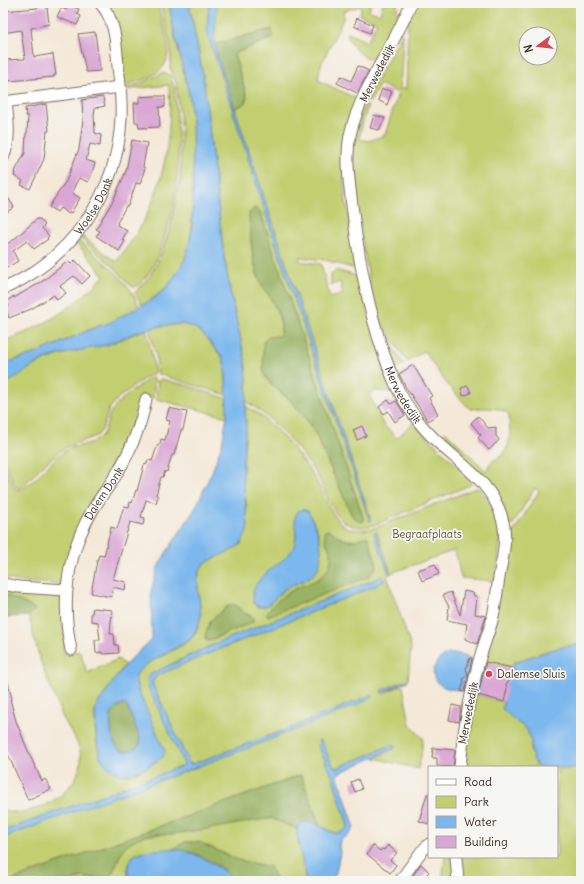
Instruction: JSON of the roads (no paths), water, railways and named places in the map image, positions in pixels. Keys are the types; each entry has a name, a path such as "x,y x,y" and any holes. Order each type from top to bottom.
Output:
{"street":[{"name":"Woelse Donk","path":"3,288 33,273 46,264 75,236 96,205 105,188 116,156 121,118 120,87 112,24 106,11 100,3"},
{"name":"Merwededijk","path":"411,3 400,30 371,82 355,119 349,143 348,171 353,218 368,301 395,384 425,430 482,483 494,500 502,519 505,532 503,557 492,620 471,694 462,741 460,766"},
{"path":"3,158 9,134 5,102 120,87"},
{"name":"Dalem Donk","path":"71,650 66,619 66,590 70,568 81,534 92,510 124,462 138,428 146,399"},
{"path":"3,584 20,588 66,590"},
{"path":"400,881 421,852 428,845"},
{"path":"456,858 458,881"}],"water":[{"path":"169,3 189,3 203,75 224,256 245,359 247,394 245,411 246,426 243,482 248,524 247,532 241,544 207,562 203,565 199,572 198,587 201,616 192,638 147,664 136,675 135,679 138,690 165,751 163,757 143,769 123,775 111,770 103,762 99,754 96,735 96,706 125,665 152,639 151,591 158,567 195,509 212,472 222,444 227,416 224,363 222,357 202,333 194,327 182,324 161,326 137,332 107,345 52,357 36,364 3,386 3,364 37,353 98,326 107,324 153,299 165,289 185,259 192,230 192,123 190,99","holes":["124,704 127,706 140,738 140,745 129,751 124,751 117,747 112,737 111,718 112,713 116,708"]},
{"path":"209,3 217,3 214,40 217,55 371,520 370,522 280,257 207,32"},
{"path":"302,509 308,511 317,531 321,546 318,568 311,576 286,588 268,605 258,606 254,604 253,594 255,586 266,573 288,555 293,548 296,540 295,518 296,514"},
{"path":"375,532 391,574 389,574 374,534"},
{"path":"382,576 385,580 375,586 156,676 152,683 189,763 192,764 291,728 371,695 373,698 235,753 3,838 3,831 183,766 184,764 148,687 147,679 149,675 219,642"},
{"path":"572,645 581,645 581,766 567,769 558,766 537,766 531,753 531,742 527,729 502,709 504,700 468,691 446,688 435,680 434,676 433,671 437,662 449,654 460,654 470,658 470,660 512,670 514,662"},
{"path":"407,680 408,681 381,693 382,690"},
{"path":"319,740 321,741 333,766 337,768 394,744 396,746 395,748 337,774 354,828 353,831 340,840 340,853 336,873 330,881 306,881 297,835 298,826 307,822 317,824 336,834 348,827 332,775 318,745"},
{"path":"174,849 191,853 207,860 221,869 234,881 128,881 129,864 131,859 138,853 150,850"}],"place":[{"name":"Dalemse Sluis","path":"489,674"}],"park label":[{"name":"Begraafplaats","path":"427,534"}]}
